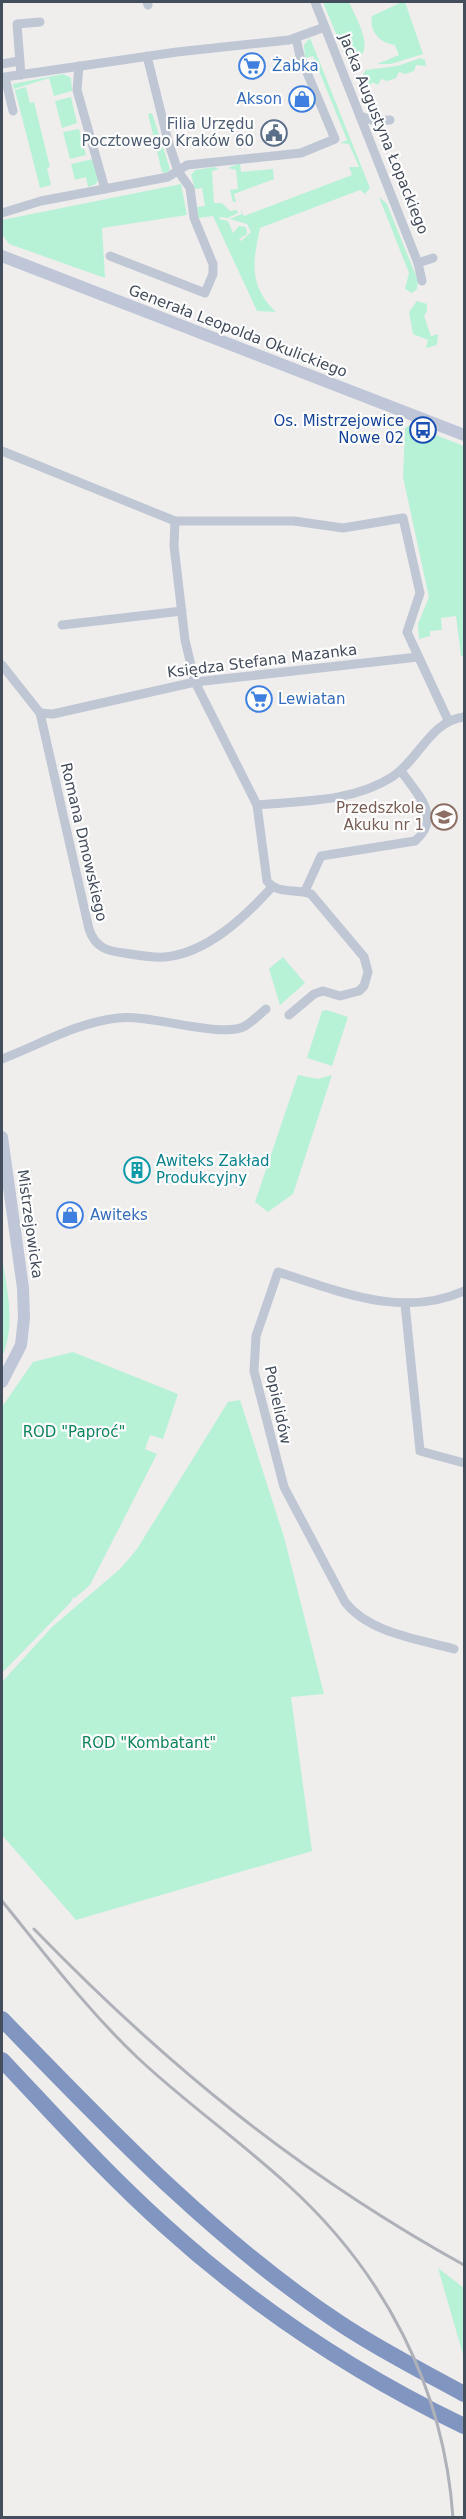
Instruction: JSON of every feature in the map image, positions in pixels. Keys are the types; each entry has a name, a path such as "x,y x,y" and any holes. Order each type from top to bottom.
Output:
{"highway":[{"path":"2,2019 187,2203 296,2293 372,2344 465,2394"},
{"path":"2,2060 104,2168 196,2253 265,2307 383,2383 465,2426"}],"main road":[{"name":"Generała Leopolda Okulickiego","path":"2,256 465,435"},
{"name":"Mistrzejowicka","path":"2,1137 24,1309 21,1346 2,1382"}],"street":[{"name":"Jacka Augustyna Łopackiego","path":"315,2 418,263 422,281"},
{"path":"21,75 17,24 40,22"},
{"path":"13,111 5,77 147,56 296,38 325,27"},
{"path":"2,213 41,201 168,177 187,165 301,153 335,139 300,56 296,38"},
{"path":"110,256 205,293 214,266 194,220 190,188 178,171 147,56"},
{"path":"2,64 19,61"},
{"path":"79,66 77,90 105,189"},
{"path":"360,116 375,121 390,120"},
{"path":"418,263 433,258"},
{"path":"2,451 175,520 283,521 343,528 403,518 420,593 407,632 448,720"},
{"path":"175,520 174,546 182,611 195,682 249,794 257,805 267,881 272,887 305,891 316,898 364,957 368,972 367,980 359,991 340,996 323,990 314,994 289,1015"},
{"path":"62,625 182,611"},
{"name":"Księdza Stefana Mazanka","path":"40,713 53,714 195,682 418,657"},
{"name":"Romana Dmowskiego","path":"2,665 40,713 89,929 93,940 103,949 146,956 179,955 209,941 232,925 272,887"},
{"path":"257,805 348,795 378,785 400,771 448,720 465,717"},
{"path":"305,891 321,856 415,841 425,833 429,821 427,807 400,771"},
{"path":"2,1059 79,1028 110,1019 141,1016 228,1031 244,1027 266,1009"},
{"name":"Popielidów","path":"454,1649 373,1624 354,1613 345,1602 284,1487 254,1371 256,1336 278,1272 350,1294 405,1304 437,1300 465,1291"},
{"path":"405,1304 420,1451 465,1463"}],"green space":[{"path":"323,2 349,2 365,44 364,51 359,56 351,58 344,53"},
{"path":"405,2 423,54 391,64 377,64 399,55 395,45 380,39 374,32 372,16"},
{"path":"310,38 370,188 365,194 360,190 260,228 255,273 261,292 276,312 257,311 213,216 198,218 197,207 205,206 202,188 195,189 191,175 195,170 214,167 219,169 212,171 214,203 222,203 230,211 237,210 238,213 228,218 220,217 219,219 228,221 233,233 239,226 246,227 247,234 239,239 241,241 251,232 247,224 230,219 242,214 240,209 244,216 352,175 349,167 359,167 349,144 340,143 347,140 313,56 305,58 304,45"},
{"path":"421,58 425,60 426,66 416,65 414,71 405,74 399,72 396,78 387,81 381,79 378,85 372,82 369,88 362,91 360,79 366,70 397,66"},
{"path":"63,74 71,78 72,91 54,96 49,78 14,89 13,84"},
{"path":"26,87 30,103 34,102 50,167 47,168 51,185 40,188 15,90"},
{"path":"71,97 77,123 62,128 55,101"},
{"path":"152,113 170,169 167,173 162,172 148,114"},
{"path":"79,129 86,155 70,159 63,132"},
{"path":"93,159 98,180 96,184 88,187 86,177 75,180 71,164"},
{"path":"240,163 241,172 273,169 274,179 234,194 236,202 233,202 230,190 238,189 236,170 228,168"},
{"path":"181,184 187,215 102,228 105,278 9,244 2,234 2,220"},
{"path":"379,197 387,204 418,281 417,289 412,293 405,289 409,273"},
{"path":"417,301 427,304 424,316 431,336 438,334 437,345 426,348 428,340 413,334 409,312"},
{"path":"410,425 464,446 464,656 461,656 456,616 441,618 442,630 430,631 430,636 419,639 418,624 429,597 403,477 405,428"},
{"path":"283,957 305,983 280,1005 269,969"},
{"path":"327,1010 348,1017 332,1066 307,1058 322,1011"},
{"path":"298,1075 318,1079 332,1075 293,1194 268,1212 255,1202"},
{"path":"2,1257 8,1295 9,1333 2,1357"},
{"name":"ROD \"Paproć\"","path":"73,1352 178,1394 163,1439 150,1435 145,1449 157,1454 90,1585 75,1598 73,1597 71,1602 2,1673 2,1407 33,1362"},
{"name":"ROD \"Kombatant\"","path":"240,1400 284,1537 324,1694 291,1697 312,1851 76,1920 2,1835 2,1682 52,1627 120,1569 137,1549 228,1402"},
{"path":"438,2268 464,2288 464,2358"}],"railway":[{"path":"2,1901 120,2041 194,2107 288,2185 353,2255 380,2294 403,2335 422,2378 437,2423 447,2470 453,2518"},
{"path":"34,1929 134,2026 236,2114 345,2193 464,2265"}],"place":[{"name":"Żabka","path":"252,66"},
{"name":"Akson","path":"302,99"},
{"name":"Filia Urzędu Pocztowego Kraków 60","path":"274,133"},
{"name":"Os. Mistrzejowice Nowe 02","path":"423,430"},
{"name":"Lewiatan","path":"259,699"},
{"name":"Przedszkole Akuku nr 1","path":"444,817"},
{"name":"Awiteks Zakład Produkcyjny","path":"137,1170"},
{"name":"Awiteks","path":"70,1215"}]}
